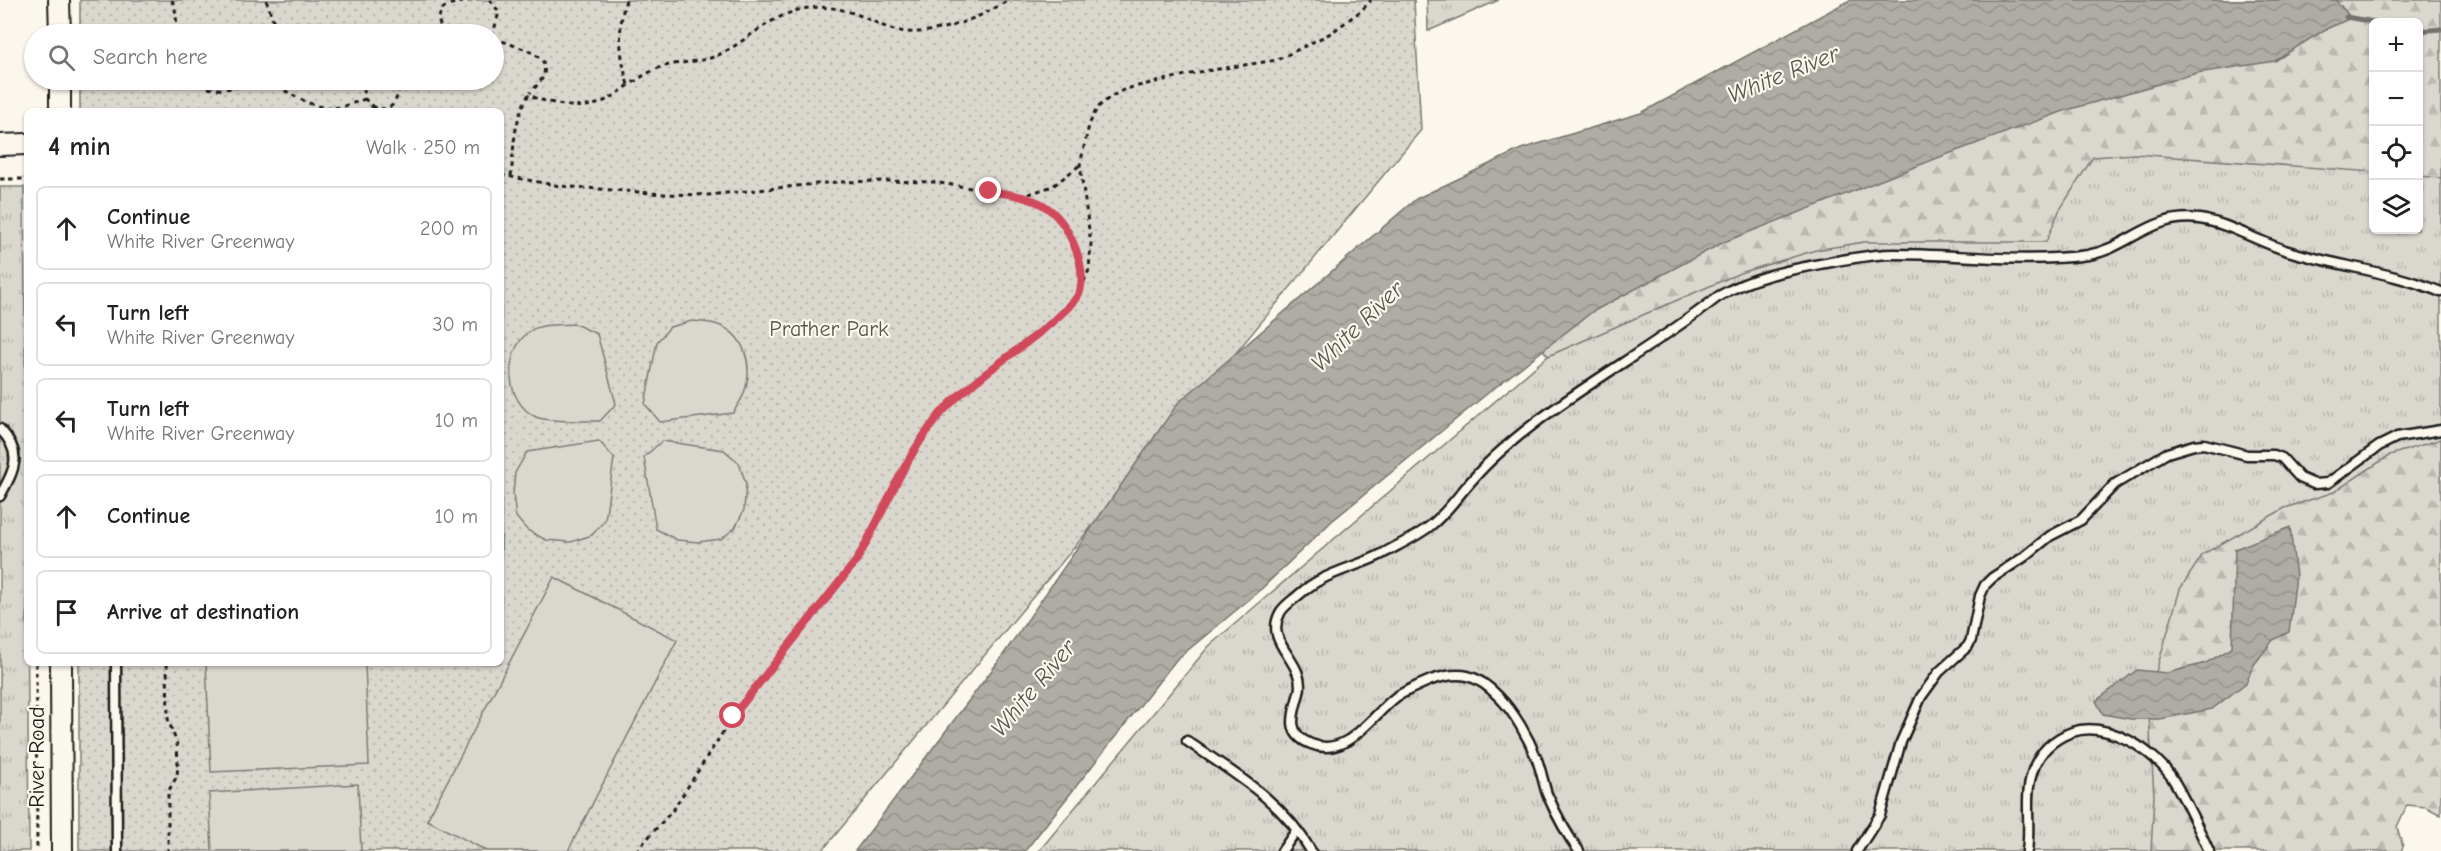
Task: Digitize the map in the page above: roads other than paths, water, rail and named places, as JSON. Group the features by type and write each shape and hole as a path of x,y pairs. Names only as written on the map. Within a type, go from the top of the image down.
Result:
{"street":[{"path":"59,0 60,24"},
{"path":"60,90 60,108"},
{"path":"0,145 24,144"},
{"name":"River Road","path":"61,666 62,851"}],"lane":[{"path":"1579,851 1548,795 1536,757 1523,732 1503,700 1490,687 1476,678 1461,674 1451,675 1411,688 1395,698 1355,737 1346,741 1323,747 1304,741 1294,728 1292,711 1300,690 1300,680 1276,634 1276,622 1281,610 1320,579 1381,554 1430,526 1505,447 1584,388 1719,296 1737,285 1770,274 1877,254 2044,258 2092,254 2110,248 2151,225 2183,219 2199,219 2217,224 2285,250 2398,276 2441,292"},
{"path":"0,429 11,441 15,453 13,471 0,496"},
{"path":"1857,851 1880,815 1905,730 1921,697 1939,672 1960,654 1971,640 1980,596 1985,585 2002,569 2024,557 2050,536 2081,520 2115,484 2168,453 2204,444 2247,455 2274,455 2282,458 2300,478 2314,484 2328,483 2379,446 2397,437 2441,430"},
{"path":"116,666 117,851"},
{"path":"2027,851 2029,788 2031,774 2037,761 2043,751 2058,738 2077,730 2086,729 2102,730 2120,736 2140,747 2173,779 2208,851"},
{"path":"1187,741 1227,766 1268,797 1288,818 1311,851"},
{"path":"1282,851 1296,831"}],"water":[{"name":"White River","path":"1850,0 2336,0 2351,18 2324,30 2275,61 2197,73 2064,111 1940,157 1724,242 1592,312 1488,393 1332,521 1257,593 1176,660 1025,851 855,851 1001,658 1178,403 1416,199 1521,149 1641,113"},
{"path":"2290,527 2296,576 2289,632 2273,640 2253,666 2246,683 2212,709 2160,719 2131,719 2103,714 2096,701 2137,670 2167,673 2206,663 2232,648 2235,549"}],"waterway":[{"path":"2346,17 2369,21"},
{"path":"2423,31 2441,29"}],"park label":[{"name":"Prather Park","path":"829,329"}]}
